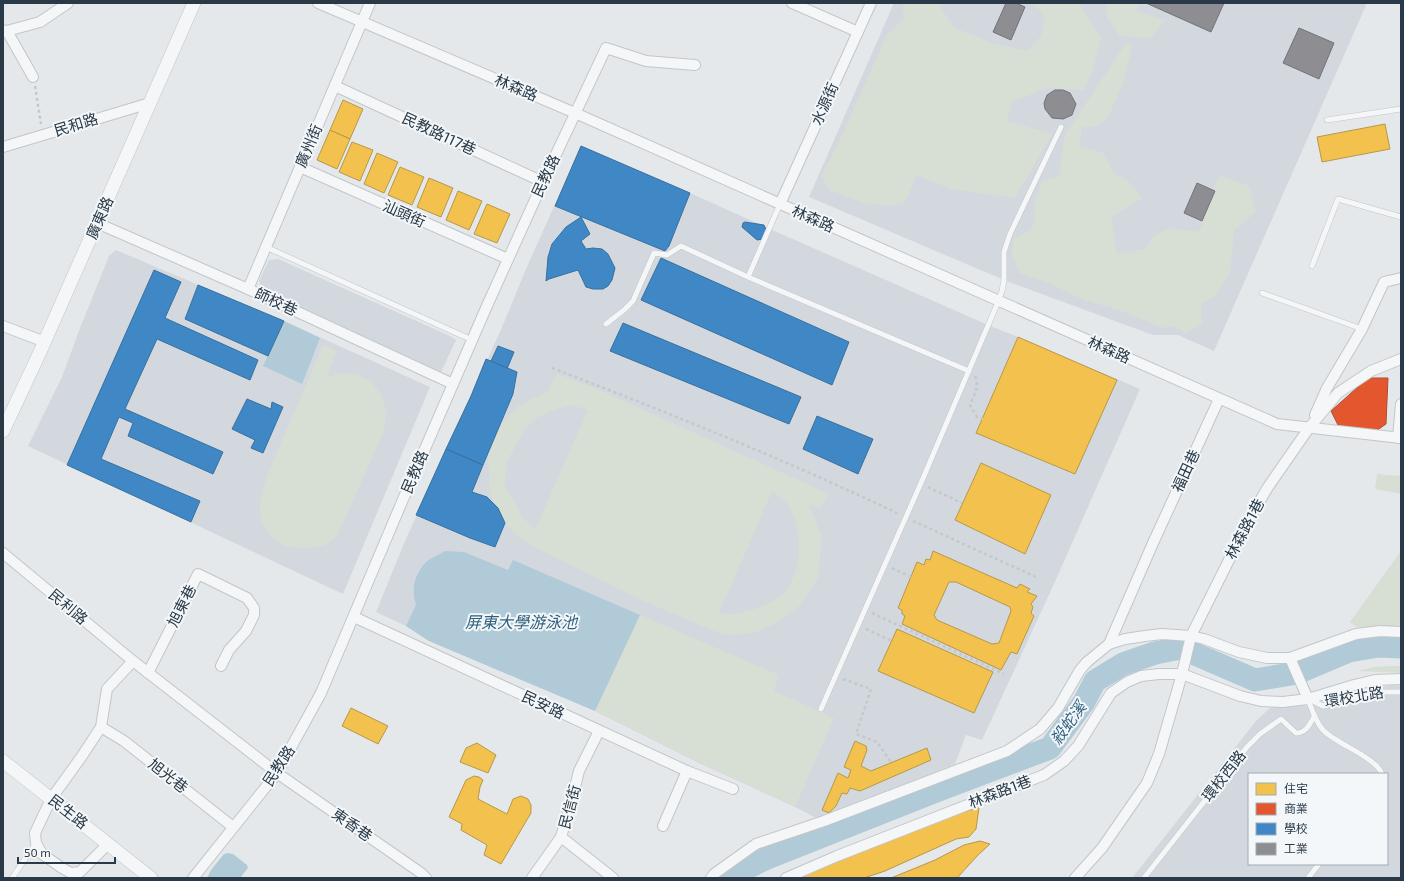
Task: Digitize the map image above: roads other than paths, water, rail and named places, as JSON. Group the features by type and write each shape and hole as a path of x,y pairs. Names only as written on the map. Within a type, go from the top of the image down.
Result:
{"street":[{"path":"33,77 4,31 40,22 68,3"},
{"name":"廣東路","path":"3,431 45,342 194,3"},
{"name":"林森路","path":"318,3 575,113 998,302 1277,424 1399,438"},
{"name":"廣州街","path":"248,289 370,3"},
{"path":"792,3 858,32"},
{"name":"水源街","path":"780,204 871,3"},
{"name":"民教路","path":"193,878 277,773 321,693 472,340 543,182 606,48 646,61 695,65"},
{"name":"民教路117巷","path":"335,86 543,182"},
{"name":"民和路","path":"3,147 150,103"},
{"name":"汕頭街","path":"300,167 508,259"},
{"name":"師校巷","path":"97,223 248,289 453,384"},
{"path":"1309,428 1327,388 1362,329 1384,282 1401,278"},
{"path":"3,326 45,342"},
{"path":"1309,428 1338,393 1371,370 1401,359"},
{"name":"福田巷","path":"1109,644 1153,542 1219,399"},
{"path":"1399,438 1401,404"},
{"name":"林森路1巷","path":"1182,674 1191,636 1252,514 1268,487 1309,428"},
{"name":"民利路","path":"3,553 133,661"},
{"name":"旭東巷","path":"148,673 198,574 247,598 254,608 254,615 246,631 229,650 221,666"},
{"name":"民安路","path":"354,617 687,771 734,789"},
{"path":"711,878 714,874 756,844 824,821 1007,751 1040,729 1058,708 1080,670 1087,662 1109,644 1125,639 1162,634 1191,636 1239,652 1267,658 1290,658 1356,634 1380,631 1401,632"},
{"path":"1290,658 1308,699"},
{"path":"108,844 80,872 71,873 42,854 36,843 35,833 51,799 101,727 106,689 133,661 277,773"},
{"path":"1076,878 1102,848 1147,783 1159,754 1182,674"},
{"name":"林森路1巷","path":"786,878 837,856 1044,775 1064,761 1078,746 1111,693 1127,682 1140,676 1182,674 1240,696 1261,701 1283,702 1308,699 1368,682 1401,679"},
{"name":"旭光巷","path":"101,727 124,741 233,827"},
{"name":"民信街","path":"532,878 561,837 579,770 599,731"},
{"name":"民生路","path":"3,761 151,878"},
{"path":"663,826 687,771"},
{"name":"東香巷","path":"277,773 414,868 426,878"},
{"path":"561,837 613,878"}],"lane":[{"path":"1327,120 1401,109"},
{"path":"821,709 921,483 998,302 1004,280 1004,252 1010,234 1061,127"},
{"path":"1312,266 1338,199 1401,217"},
{"path":"748,277 780,204"},
{"path":"606,324 633,301 654,253 667,255 681,246 748,277 969,371"},
{"path":"266,247 472,340"},
{"path":"1262,293 1362,329"},
{"name":"環校北路","path":"1308,699 1323,706 1374,692 1401,692"},
{"path":"1308,699 1314,717 1323,730 1376,765 1381,773"},
{"name":"環校西路","path":"1144,878 1247,747 1260,734 1281,718 1296,733 1301,733 1305,730 1314,717"},
{"path":"12,878 36,843"},
{"path":"1308,878 1318,865"}],"water":[{"path":"284,321 320,338 302,384 263,366"},
{"name":"屏東大學游泳池","path":"445,551 464,552 508,570 513,560 640,615 595,711 429,641 406,626 416,605 414,599 414,583 418,573 427,561"},
{"path":"224,854 233,854 247,865 248,868 240,878 207,878 211,870"}],"waterway":[{"name":"殺蛇溪","path":"731,878 735,874 767,858 936,791 1050,748 1084,702 1095,681 1123,664 1155,653 1181,648 1255,680 1297,673 1349,651 1379,646 1401,647"}]}
